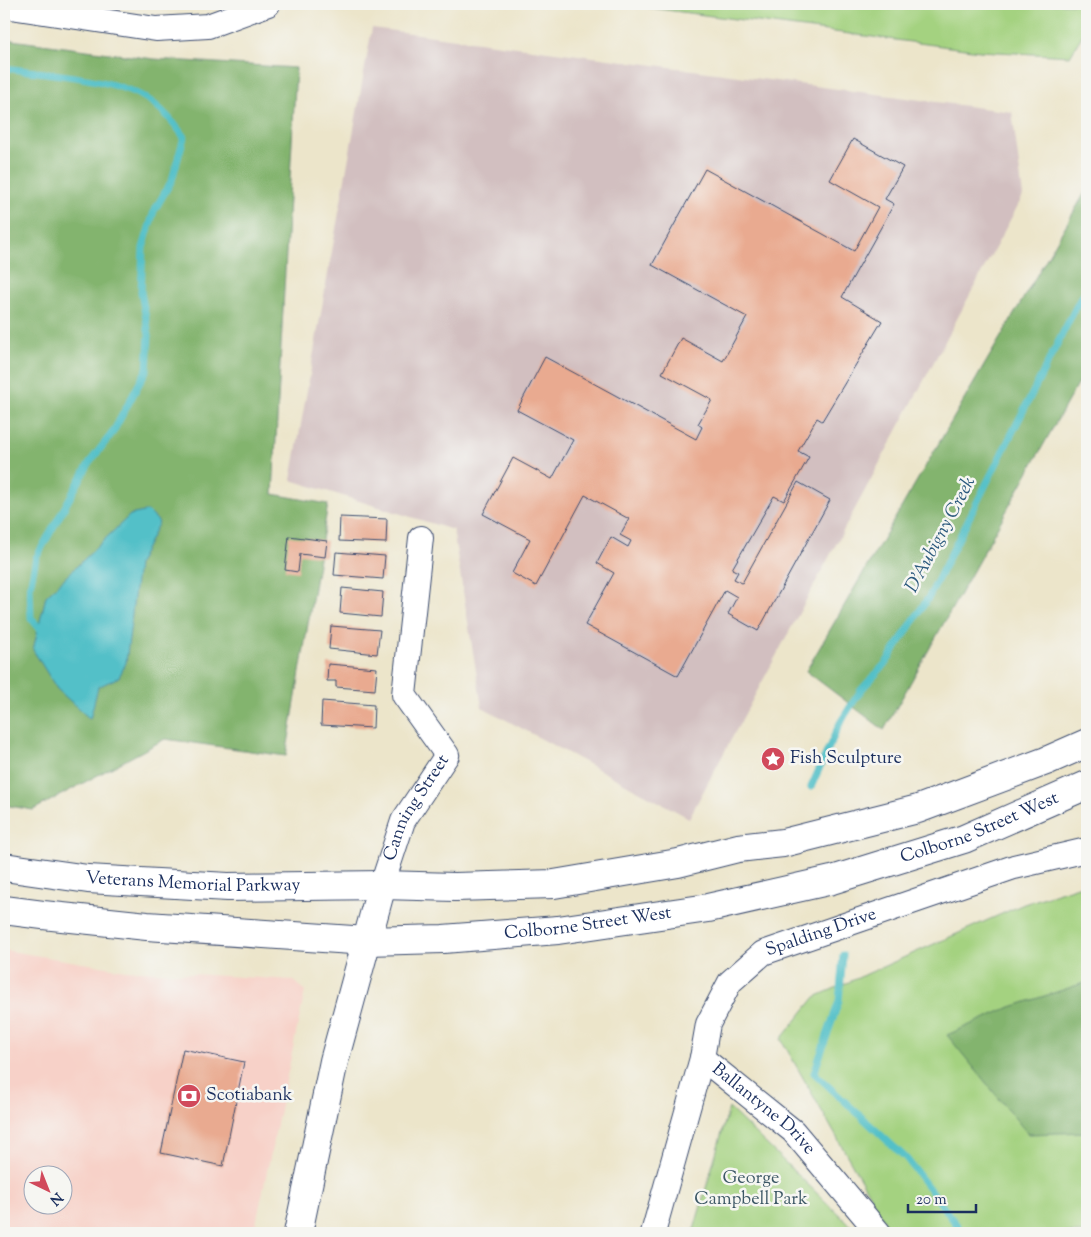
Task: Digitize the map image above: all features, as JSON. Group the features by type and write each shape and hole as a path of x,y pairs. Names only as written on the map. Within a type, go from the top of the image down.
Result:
{"main road":[{"path":"382,885 455,887 554,884 678,863 738,848 783,843 918,809 1046,761 1087,743"},
{"name":"Colborne Street West","path":"367,941 443,939 558,930 708,908 832,880 964,839 1087,785"},
{"name":"Veterans Memorial Parkway","path":"4,867 88,879 228,887 382,885"},
{"name":"Canning Street","path":"367,941 382,885"},
{"path":"4,910 147,926 367,941 334,1061 298,1233"}],"street":[{"path":"4,6 156,30 208,26 268,4"},
{"name":"Canning Street","path":"382,885 403,821 447,755 404,695 420,538"},
{"name":"Spalding Drive","path":"653,1233 702,1058 708,1024 730,982 763,953 1014,867 1087,850"},
{"name":"Ballantyne Drive","path":"702,1058 794,1132 879,1233"}],"shaded area":[{"path":"372,28 1012,112 1023,196 689,818 482,707 453,530 291,480"},
{"path":"4,950 125,970 293,980 305,991 254,1233 4,1233"}],"green space":[{"path":"620,4 1087,4 1087,27 1070,56 980,51"},
{"path":"4,39 154,59 296,68 273,494 328,504 286,756 165,739 33,810 4,805"},
{"path":"1087,189 1087,367 884,730 806,671"},
{"path":"1087,883 1087,1233 891,1233 781,1039 815,997 1024,904"},
{"path":"1087,982 1087,1132 1028,1134 947,1035 1008,1008"},
{"name":"George Campbell Park","path":"729,1108 858,1233 693,1233"}],"water":[{"path":"148,511 159,522 138,564 126,663 119,677 98,687 90,719 57,689 33,650 46,596 130,515"}],"building":[{"path":"853,139 903,167 885,199 894,204 842,297 882,321 822,421 817,418 798,451 809,457 784,501 774,496 732,569 738,572 734,579 742,583 798,482 830,500 758,631 728,614 737,597 725,590 678,676 585,625 614,573 597,563 611,537 628,547 631,541 620,535 629,519 585,495 536,586 512,573 530,539 483,514 513,458 552,479 573,440 517,410 545,357 696,439 702,427 698,424 712,400 662,373 681,338 723,361 747,317 652,265 705,169 854,251 878,207 830,180"},
{"path":"340,517 387,519 386,543 339,541"},
{"path":"289,536 327,541 325,557 300,554 298,572 285,570"},
{"path":"336,552 385,556 383,579 334,575"},
{"path":"342,588 383,592 381,617 340,613"},
{"path":"331,626 380,630 377,654 329,649"},
{"path":"328,664 377,668 375,690 336,687 336,681 327,681"},
{"path":"322,701 374,705 373,728 321,725"},
{"path":"183,1049 244,1062 223,1166 161,1153"}],"waterway":[{"path":"4,68 82,78 121,87 153,103 170,119 184,137 172,180 154,211 143,248 141,292 149,335 147,369 113,432 90,462 36,558 30,587 31,618 44,634"},
{"name":"D'Aubigny Creek","path":"811,787 840,723 861,690 886,663 930,595 1079,301 1087,290"},
{"path":"843,955 839,1001 814,1073 906,1158 963,1233"}],"place":[{"name":"Fish Sculpture","path":"773,759"},
{"name":"Scotiabank","path":"189,1096"}]}
